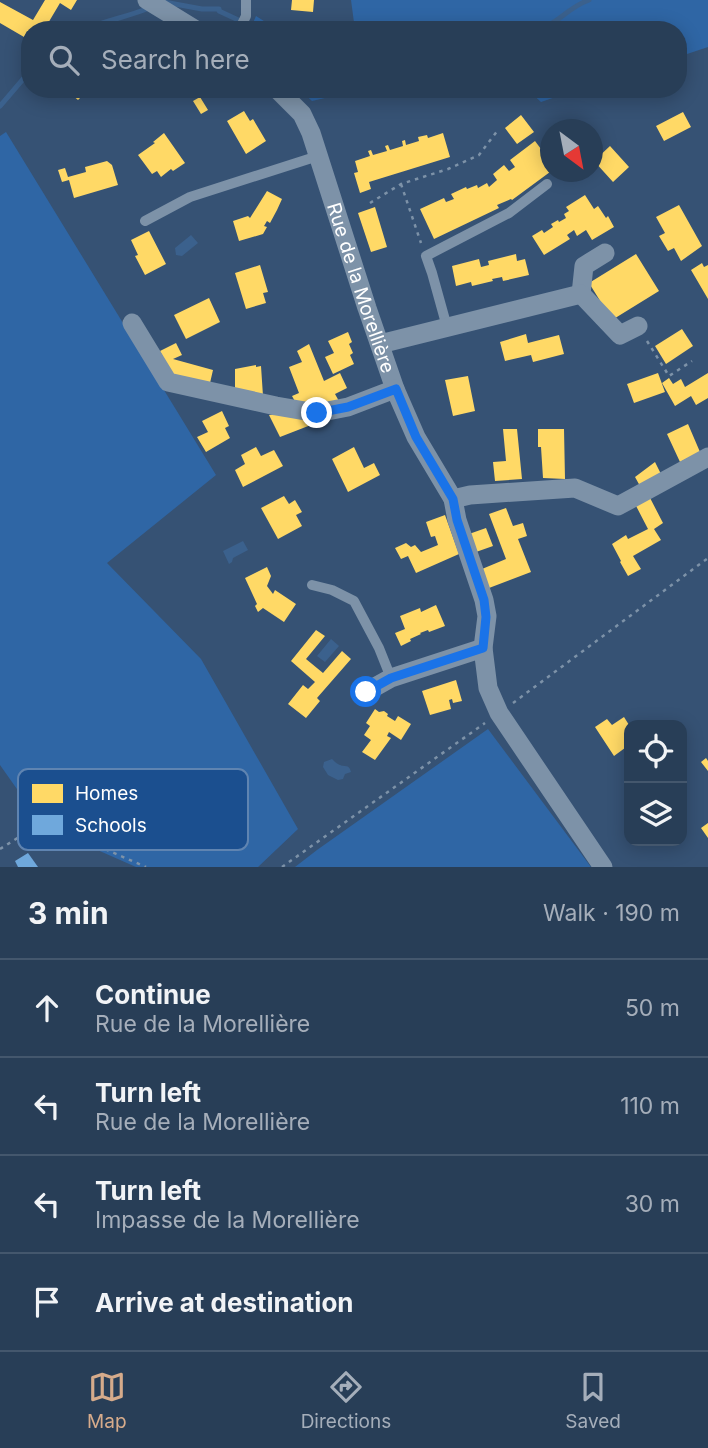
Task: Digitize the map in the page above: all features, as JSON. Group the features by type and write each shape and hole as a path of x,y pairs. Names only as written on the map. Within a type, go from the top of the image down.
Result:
{"street":[{"path":"160,12 178,21"},
{"name":"Rue de la Morellière","path":"286,98 302,114 311,134 396,389 416,437 453,499 457,520 484,600 486,617 483,648 488,688 499,713 603,867"},
{"path":"605,253 584,267 581,294 620,335 638,326"},
{"path":"380,344 581,294"},
{"path":"132,323 168,382 317,413 348,407 396,389"},
{"path":"453,499 470,495 575,488 618,506 708,457"},
{"path":"366,692 391,678 483,648"}],"lane":[{"path":"244,21 246,0"},
{"path":"145,221 190,197 318,156"},
{"path":"447,327 426,256 509,213 547,184"},
{"path":"312,585 332,590 354,601 379,648 391,678"}],"path":[{"path":"370,203 401,184 448,169 479,155 498,130"},
{"path":"401,184 426,256"},
{"path":"638,326 669,376 692,361"},
{"path":"0,849 18,838"},
{"path":"107,850 146,867"}],"shaded area":[{"path":"351,0 708,0 708,47 687,54 687,21 354,21"},
{"path":"537,98 553,98 541,102"},
{"path":"6,132 216,475 107,563 201,659 298,829 258,867 136,867 97,850 248,850 248,769 18,769 18,791 0,765 0,136"},
{"path":"191,235 198,243 182,256 176,255 175,248"},
{"path":"243,541 248,550 233,558 229,564 223,551"},
{"path":"331,639 339,646 325,662 317,656"},
{"path":"488,729 591,867 295,867 317,850"},
{"path":"332,759 348,767 351,772 338,780 328,775 323,767 324,762"}],"building: Homes":[{"path":"45,0 77,0 71,10 60,3 49,21 21,21 21,35 0,23 0,2 33,20"},
{"path":"292,0 314,0 313,12 291,10"},
{"path":"201,98 208,110 201,114 193,101"},
{"path":"244,111 250,121 253,119 266,141 246,154 227,121"},
{"path":"683,112 691,127 664,141 656,126"},
{"path":"521,115 534,132 517,144 505,128"},
{"path":"164,133 185,163 161,177 157,171 152,174 138,155"},
{"path":"443,133 450,157 369,182 371,189 360,193 354,173 358,172 355,161 370,156 368,151 371,150 373,155 387,151 385,146 388,145 390,150 403,146 402,141 405,140 406,145 419,141 418,137 427,135 428,138"},
{"path":"535,141 540,148 540,179 512,200 497,205 499,208 434,239 420,209 444,198 446,202 454,199 451,194 466,187 467,189 477,185 478,188 487,183 489,187 497,180 493,174 504,165 509,171 515,167 510,160"},
{"path":"610,146 629,167 613,182 603,171 603,153"},
{"path":"107,161 112,165 118,185 74,198 69,180 62,182 58,170 65,168 68,177 86,172 85,167"},
{"path":"267,191 282,199 270,223 267,221 263,234 239,241 233,221 248,216 250,218"},
{"path":"585,195 594,209 598,206 606,218 608,216 614,227 592,240 586,230 577,236 574,230 567,235 570,239 544,255 532,236 542,230 544,233 553,227 551,224 566,218 564,214 569,211 566,207"},
{"path":"679,205 702,246 681,261 674,248 668,251 659,236 665,233 656,217"},
{"path":"375,207 387,247 371,252 358,213"},
{"path":"149,231 166,264 145,275 135,256 138,255 131,240"},
{"path":"516,254 517,261 525,259 529,275 503,281 502,277 472,286 471,282 456,286 452,266 479,259 481,267 489,265 488,261"},
{"path":"636,254 659,291 612,320 589,283"},
{"path":"702,263 704,267 708,265 708,299 691,270"},
{"path":"260,265 268,292 263,293 266,303 246,309 235,273"},
{"path":"209,298 220,322 186,339 174,315"},
{"path":"682,329 693,346 666,364 655,346"},
{"path":"348,332 353,353 350,355 354,364 333,374 325,357 334,353 328,341"},
{"path":"526,334 528,343 559,335 564,354 533,362 531,355 505,361 500,342"},
{"path":"176,343 182,355 173,359 213,370 210,383 167,373 160,351"},
{"path":"309,344 324,381 340,373 347,388 335,394 340,403 313,408 310,402 297,405 292,396 299,393 289,367 302,362 297,351"},
{"path":"261,366 263,396 235,391 235,369"},
{"path":"658,373 665,392 634,403 627,384"},
{"path":"708,373 708,398 696,405 691,396 675,406 662,383 669,378 673,384 681,379 685,387"},
{"path":"468,376 475,411 453,416 445,380"},
{"path":"222,411 229,426 225,428 230,438 206,452 197,437 208,432 202,421"},
{"path":"290,412 313,417 316,423 280,437 269,415"},
{"path":"688,424 700,452 680,462 667,434"},
{"path":"503,429 517,429 522,479 495,481 493,462 506,461"},
{"path":"538,429 564,429 565,479 543,478"},
{"path":"256,447 261,456 274,450 283,466 243,487 235,470 245,464 241,455"},
{"path":"354,447 364,468 374,463 380,475 348,492 332,459"},
{"path":"655,462 661,474 640,486 635,477"},
{"path":"648,494 663,523 654,529 661,540 633,556 641,569 628,576 612,544 626,535 628,539 648,529 634,502"},
{"path":"284,496 289,504 295,500 302,512 296,515 302,526 278,539 261,508"},
{"path":"506,508 513,526 523,523 527,536 518,539 531,572 489,588 482,569 506,559 489,514"},
{"path":"445,515 459,554 416,573 408,556 401,559 395,548 406,543 411,547 415,545 421,552 438,545 435,536 431,537 426,522"},
{"path":"486,528 493,546 476,552 469,534"},
{"path":"267,567 271,576 267,586 273,594 275,590 296,604 284,622 263,608 258,612 245,578"},
{"path":"436,605 445,626 420,633 401,646 395,633 405,629 400,616 420,608 421,612"},
{"path":"316,630 325,636 306,659 323,673 342,651 351,659 317,698 320,701 306,718 288,704 303,685 308,689 315,682 291,661"},
{"path":"456,680 462,701 453,703 452,699 449,700 451,709 430,715 422,691"},
{"path":"375,709 384,711 395,721 398,716 411,724 401,740 389,732 387,736 391,738 375,760 362,752 371,740 364,735 370,726 366,723"},
{"path":"624,717 626,720 624,749 614,756 595,727 607,719 612,725"},
{"path":"706,758 708,761 708,771 701,762"},
{"path":"708,823 708,838 701,828"}],"building: Schools":[{"path":"28,853 38,867 18,867 15,861"}],"waterway":[{"path":"555,21 589,0"},
{"path":"164,2 202,9 219,9 241,21"},
{"path":"109,21 149,8"},
{"path":"0,106 21,82"}],"route":[{"path":"317,413 348,407 396,389 416,437 453,499 457,520 484,600 486,617 483,648 391,678 366,692"}]}
